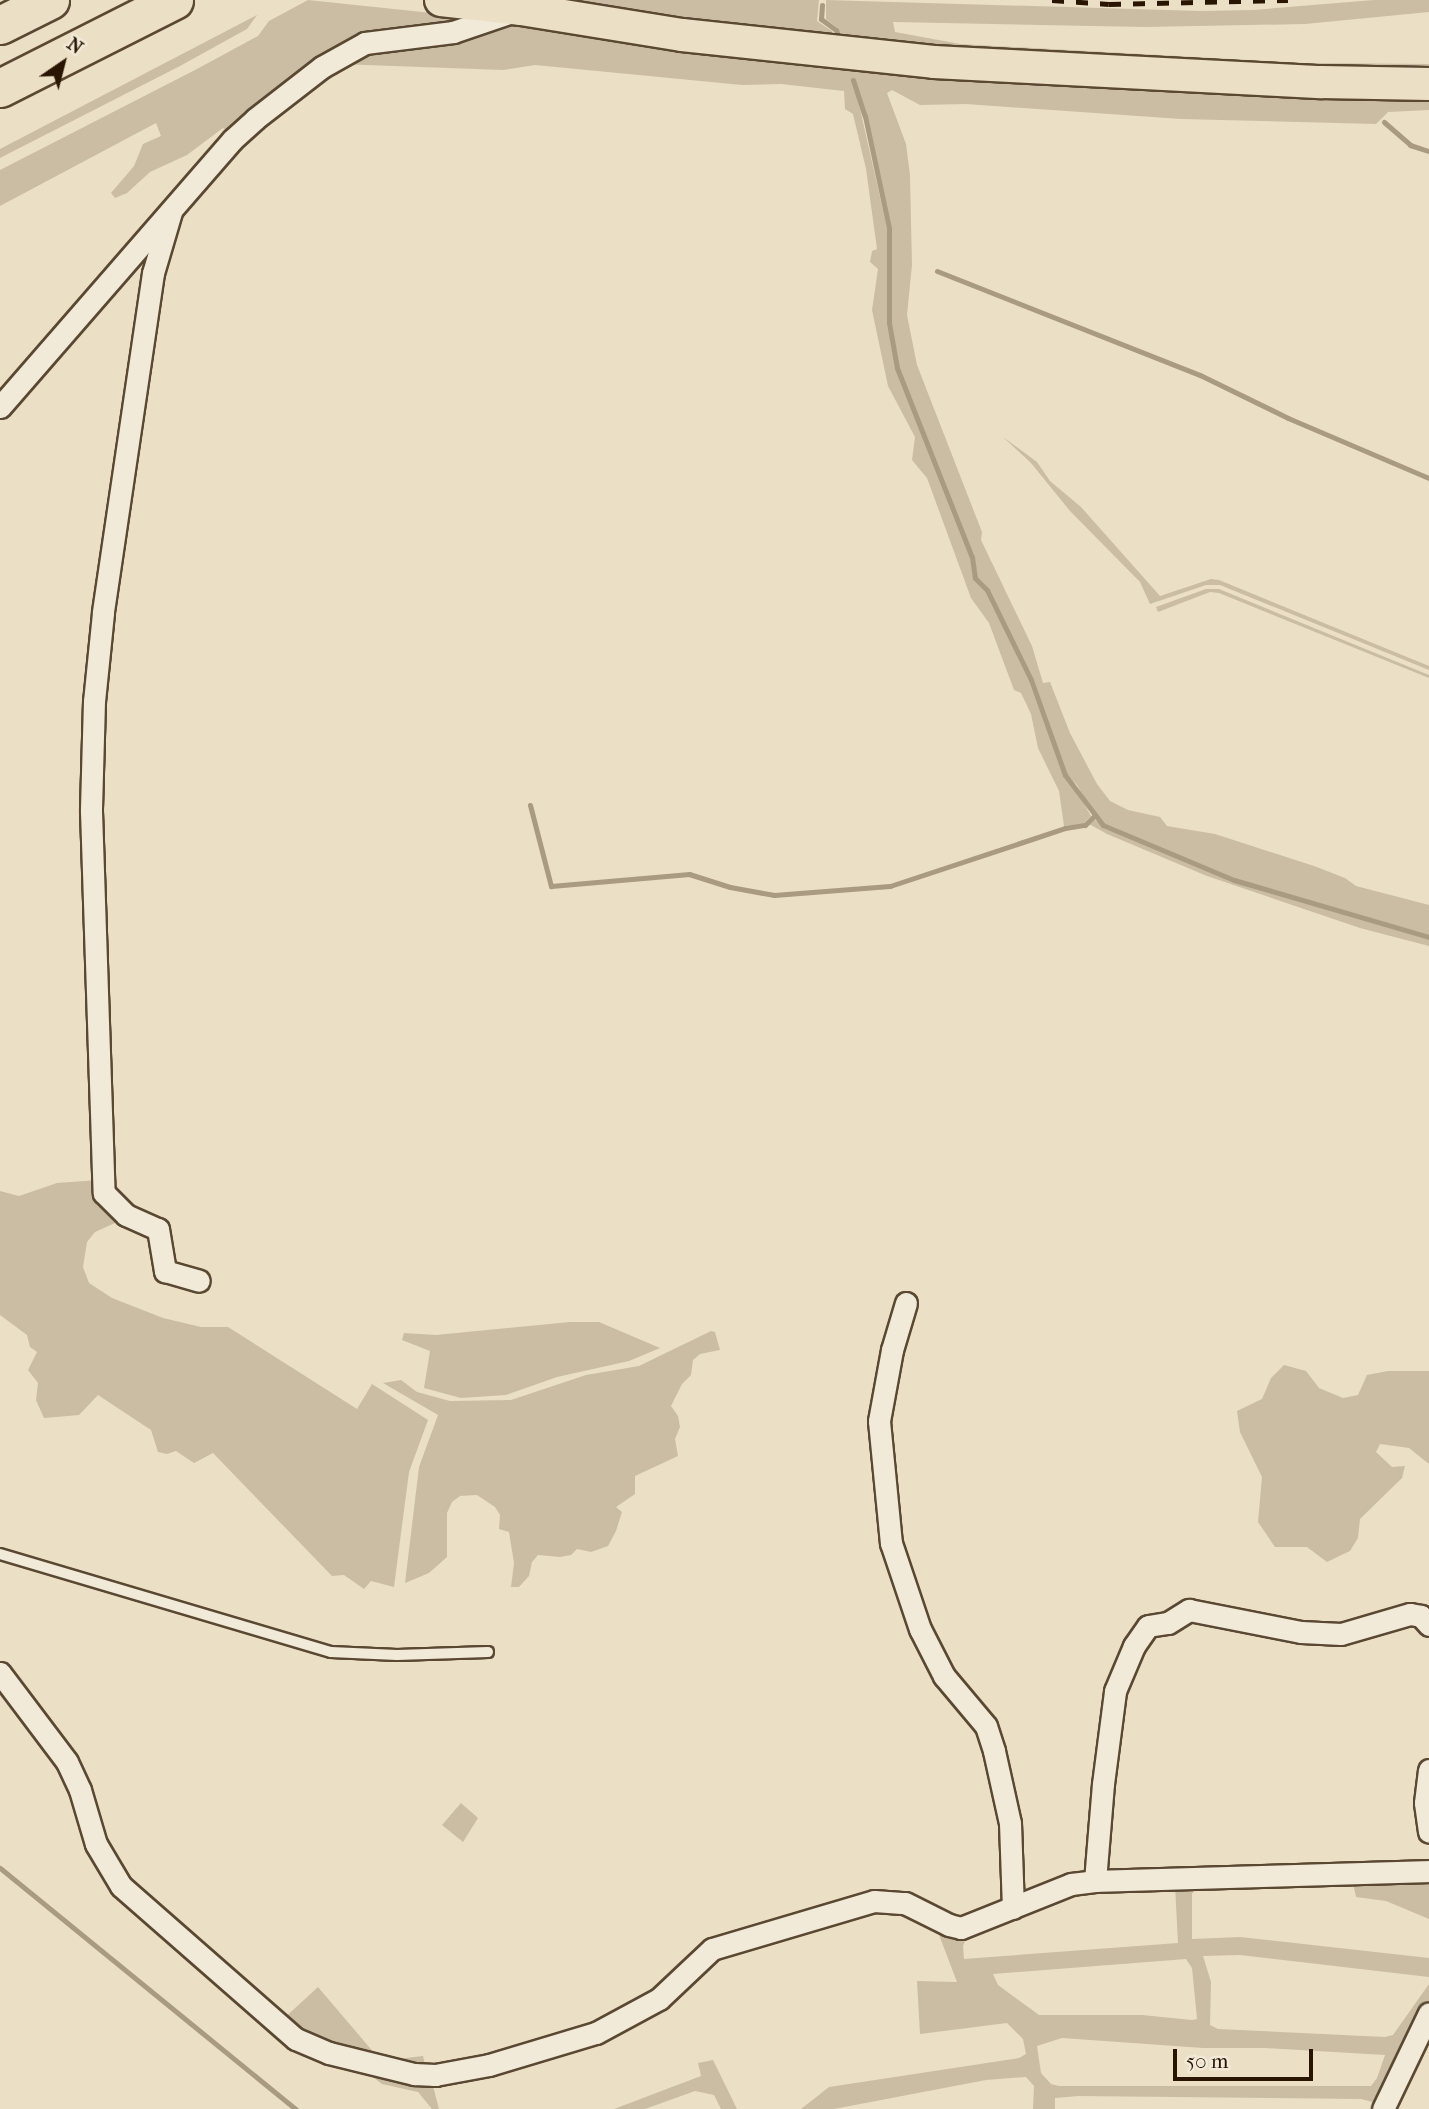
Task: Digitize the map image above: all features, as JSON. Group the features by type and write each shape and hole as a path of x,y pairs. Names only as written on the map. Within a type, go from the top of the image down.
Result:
{"highway":[{"path":"0,25 50,0"},
{"path":"0,88 173,1"}],"main road":[{"path":"441,0 521,9 682,36 934,62 1321,82 1429,84"}],"street":[{"path":"0,407 232,140 322,68 365,43 453,32 521,9"},
{"path":"171,212 153,273 103,613 94,701 91,811 104,1193 126,1215 158,1229 164,1271 199,1281"},
{"path":"906,1303 892,1350 879,1421 891,1542 920,1629 944,1676 986,1726 995,1751 1010,1823 1013,1908"},
{"path":"1095,1881 1103,1783 1115,1692 1134,1646 1148,1626 1168,1623 1189,1610 1301,1632 1341,1634 1410,1614 1421,1616 1429,1625"},
{"path":"0,1673 67,1762 80,1790 96,1844 121,1885 296,2039 329,2053 414,2074 435,2075 489,2065 596,2033 659,1999 712,1949 874,1901 905,1903 948,1925 961,1928 1070,1884 1429,1871"},
{"path":"1429,1770 1425,1803 1429,1832"},
{"path":"1383,2109 1429,2013"}],"lane":[{"path":"0,1553 331,1652 397,1655 488,1651"}],"shaded area":[{"path":"308,0 470,17 451,25 400,31 229,133 223,128 187,155 150,172 127,193 115,198 111,193 134,166 143,144 161,136 156,123 0,206 0,170 258,36 269,21"},
{"path":"524,0 819,0 817,21 832,31 836,45"},
{"path":"826,0 1201,11 1253,10 1374,0 1429,0 1429,12 1305,24 1145,27 893,22 895,32 960,44 1305,63 1429,64 1429,78 845,44 839,29 826,19"},
{"path":"257,15 247,29 0,158 0,149"},
{"path":"514,23 866,72 1429,98 1429,110 1388,112 1376,124 1181,119 966,104 920,105 892,90 887,93 906,144 910,175 912,265 907,315 917,365 982,532 981,540 1032,646 1043,683 1050,682 1070,733 1097,784 1110,801 1128,810 1160,817 1167,826 1215,834 1314,866 1345,878 1356,886 1429,905 1429,935 1235,879 1104,823 1095,815 1077,785 1066,774 1032,679 989,589 977,577 974,556 899,367 890,323 891,228 866,116 853,78 887,228 887,323 896,368 971,558 974,579 986,591 1029,681 1064,776 1074,787 1091,816 1083,824 1064,826 1059,791 1038,748 1031,714 1021,693 1014,690 989,623 971,598 927,478 912,460 915,437 888,386 872,310 878,269 870,262 872,251 877,249 866,169 853,114 845,109 844,91 781,84 742,85 535,65 503,70 339,64 364,50 464,36"},
{"path":"1003,437 1037,462 1050,481 1081,507 1160,596 1211,579 1219,580 1429,666 1429,670 1220,585 1206,585 1150,604 1140,582 1070,511 1031,463"},
{"path":"1206,589 1219,589 1429,675 1429,678 1219,593 1210,592 1158,612 1156,607"},
{"path":"1094,819 1103,826 1234,882 1429,939 1429,946 1360,928 1207,876 1107,834 1089,824"},
{"path":"99,1180 124,1219 95,1232 87,1242 83,1267 89,1283 112,1298 163,1318 201,1327 228,1327 357,1409 372,1384 428,1420 409,1472 394,1587 371,1581 364,1589 344,1575 332,1576 213,1453 194,1463 176,1451 167,1454 158,1452 151,1430 98,1395 79,1415 44,1418 36,1400 38,1383 28,1370 37,1352 30,1347 27,1335 0,1315 0,1191 19,1196 57,1183"},
{"path":"570,1322 599,1322 660,1348 629,1361 557,1377 506,1395 461,1398 424,1388 430,1351 402,1340 404,1333 436,1335"},
{"path":"711,1331 715,1332 720,1350 700,1354 693,1360 691,1375 682,1384 671,1406 678,1416 680,1427 675,1439 678,1456 635,1476 635,1494 616,1507 622,1512 608,1546 591,1552 577,1549 571,1555 560,1557 538,1555 532,1562 529,1576 519,1587 511,1587 514,1563 509,1532 499,1529 500,1515 495,1507 477,1495 460,1496 452,1502 447,1513 447,1557 429,1573 405,1583 419,1467 438,1415 383,1383 401,1380 417,1392 450,1401 511,1400 586,1375 639,1366"},
{"path":"1284,1365 1306,1371 1319,1388 1343,1398 1358,1395 1367,1375 1388,1371 1429,1371 1429,1464 1409,1448 1380,1444 1376,1452 1392,1467 1405,1466 1402,1478 1360,1519 1358,1538 1350,1551 1327,1562 1307,1547 1275,1547 1258,1522 1262,1477 1240,1432 1237,1411 1262,1399 1271,1378"},
{"path":"461,1803 478,1818 463,1842 442,1825"},
{"path":"1352,1879 1429,1879 1429,1919 1386,1901 1356,1897"},
{"path":"1197,1884 1192,1894 1192,1939 1240,1937 1429,1958 1429,1977 1240,1955 1203,1956 1211,1982 1210,2025 1218,2029 1385,2037 1393,2035 1429,1984 1429,2003 1380,2104 1361,2099 1079,2096 1055,2098 1055,2109 1033,2109 1034,2086 1026,2077 986,2080 834,2109 801,2109 829,2087 1019,2058 1026,2054 1023,2039 1007,2023 920,2034 917,1981 957,1982 936,1927 968,1933 963,1946 964,1959 1178,1943 1175,1885","holes":["1186,1959 1192,1968 1197,2019 1192,2020 1142,2015 1039,2015 998,1985 993,1974","1062,2038 1203,2048 1265,2048 1385,2055 1377,2078 1371,2086 1059,2086 1051,2084 1041,2073 1037,2046"]},
{"path":"318,1987 381,2061 423,2056 427,2073 389,2067 280,2022"},
{"path":"713,2060 737,2109 721,2109 714,2095 695,2091 645,2109 614,2109 701,2076 698,2063"},
{"path":"358,2066 432,2082 439,2109 432,2109 418,2092 382,2084"}],"waterway":[{"path":"822,5 821,19 836,30 839,38"},
{"path":"853,80 865,116 889,228 889,323 897,368 972,557 975,578 987,590 1031,680 1065,775 1103,825 1234,880 1429,937"},
{"path":"1384,122 1410,145 1429,151"},
{"path":"937,271 1200,375 1288,418 1429,478"},
{"path":"530,805 551,886 689,874 730,887 774,895 890,886 1065,828 1085,825 1094,816"},
{"path":"0,1868 296,2109"}],"railway":[{"path":"1052,0 1109,4 1288,0"}]}
